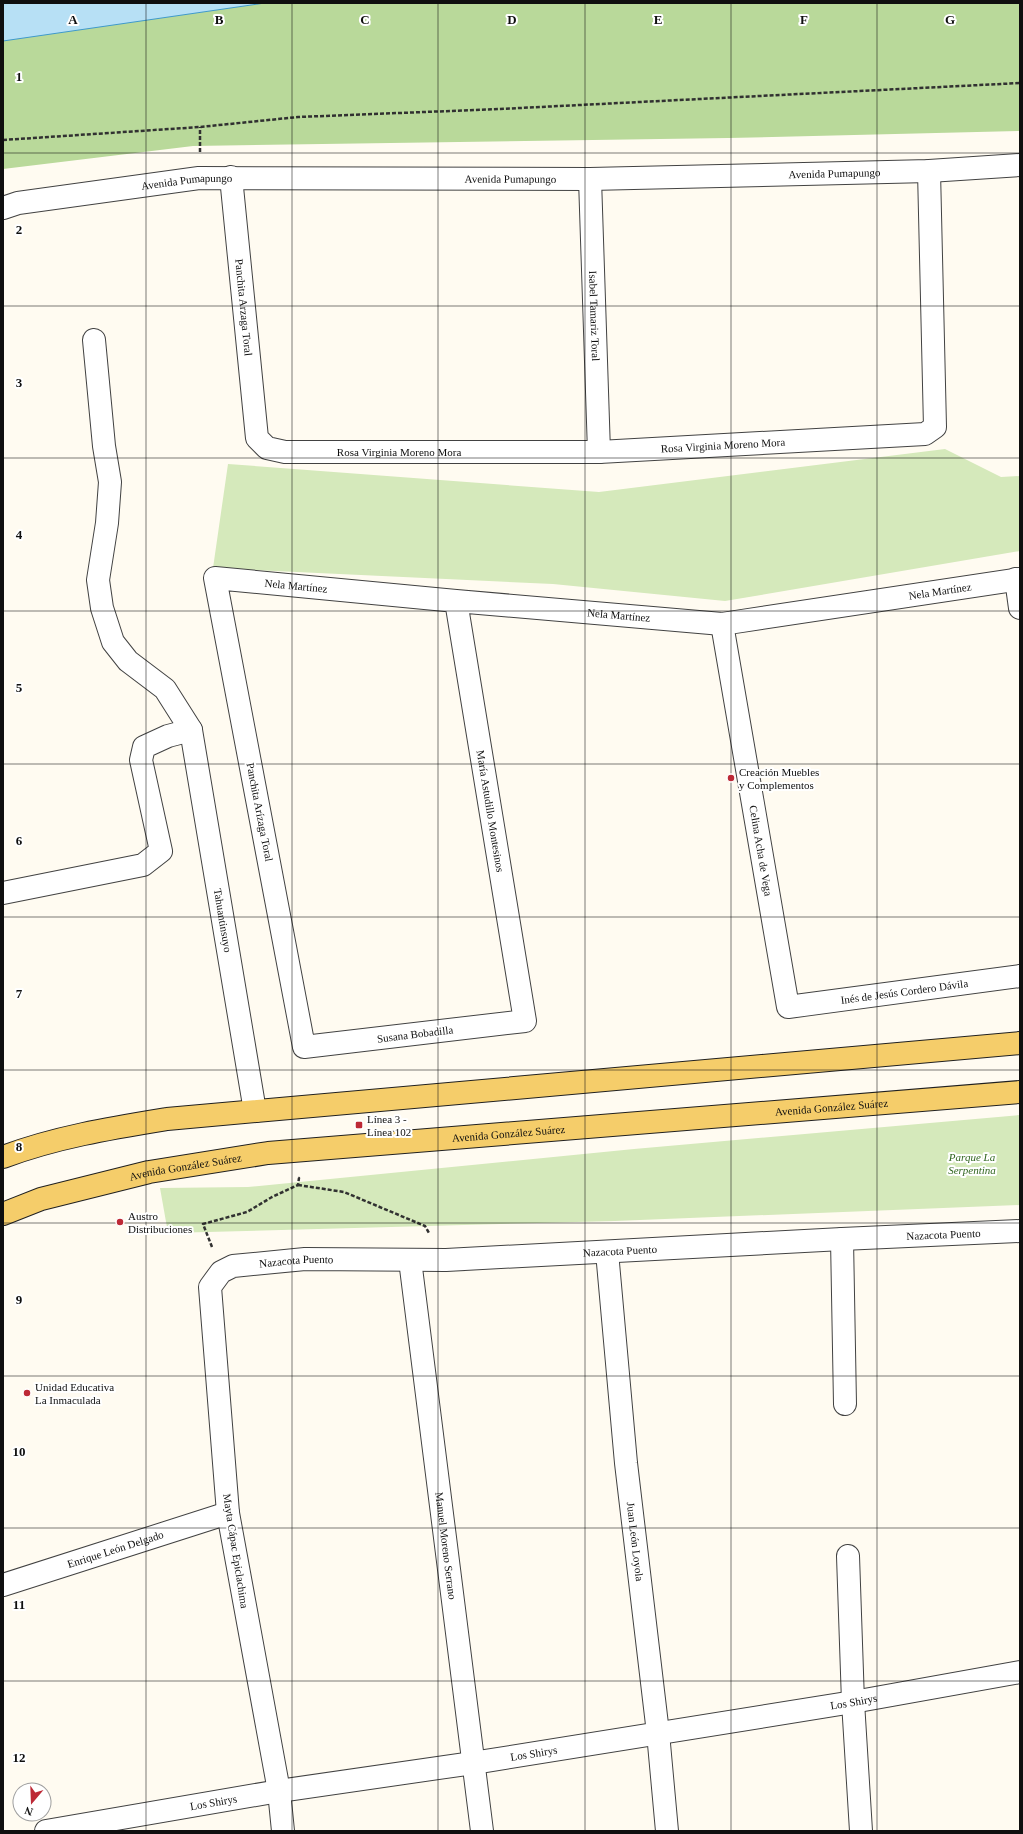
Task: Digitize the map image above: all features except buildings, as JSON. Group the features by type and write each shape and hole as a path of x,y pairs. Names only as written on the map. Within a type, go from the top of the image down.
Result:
{"main road":[{"path":"3,1157 33,1146 117,1127 167,1119 1020,1043"},
{"name":"Avenida González Suárez","path":"3,1214 41,1199 149,1172 268,1154 1020,1092"}],"street":[{"name":"Avenida Pumapungo","path":"3,208 18,203 199,178 590,179 929,171 1020,165"},
{"name":"Rosa Virginia Moreno Mora","path":"257,438 267,448 285,452 599,452 925,434 935,427 929,171"},
{"name":"Panchita Arzaga Toral","path":"231,177 257,438"},
{"name":"Isabel Tamariz Toral","path":"590,179 599,452"},
{"path":"3,893 143,865 161,851 141,760 144,748 168,736 191,730 164,689 128,661 113,642 102,608 98,580 107,523 110,482 104,446 94,340"},
{"name":"Nela Martínez","path":"215,578 722,624 1018,579"},
{"name":"Panchita Arízaga Toral","path":"215,578 304,1047"},
{"path":"1018,579 1020,608"},
{"name":"María Astudillo Montesinos","path":"456,601 525,1021"},
{"name":"Celina Acha de Vega","path":"722,624 788,1008"},
{"name":"Tahuantinsuyo","path":"191,730 255,1111"},
{"name":"Inés de Jesús Cordero Dávila","path":"788,1008 1020,976"},
{"name":"Susana Bobadilla","path":"304,1047 525,1021"},
{"name":"Nazacota Puento","path":"221,1272 233,1266 305,1258 454,1260 1020,1231"},
{"path":"842,1239 845,1404"},
{"name":"Juan León Loyola","path":"607,1252 626,1463 658,1733 667,1831"},
{"name":"Manuel Moreno Serrano","path":"410,1260 482,1831"},
{"name":"Mayta Cápac Epiclachima","path":"221,1272 210,1287 228,1514 278,1791 283,1831"},
{"name":"Enrique León Delgado","path":"3,1585 228,1514"},
{"path":"848,1556 853,1702 861,1831"},
{"name":"Los Shirys","path":"46,1831 278,1791 473,1764 853,1702 1020,1672"}],"path":[{"path":"3,140 200,127 298,117 500,110 1020,83"},
{"path":"268,1154 275,1172 299,1178 298,1185"},
{"path":"221,1272 203,1224 247,1212 272,1197 298,1185 344,1192 425,1226"}],"green space":[{"path":"265,3 1020,3 1020,131 728,138 193,146 3,169 3,40"},
{"path":"945,449 1001,477 1020,476 1020,551 725,601 553,584 213,568 228,464 599,492"},
{"name":"Parque La Serpentina","path":"1020,1115 1020,1205 615,1221 168,1233 160,1188 248,1187 634,1149"}],"water":[{"path":"3,3 265,3 3,41"}],"place":[{"name":"Creación Muebles y Complementos","path":"731,778"},
{"name":"Línea 3 - Línea 102","path":"359,1125"},
{"name":"Austro Distribuciones","path":"120,1222"},
{"name":"Unidad Educativa La Inmaculada","path":"27,1393"}]}
